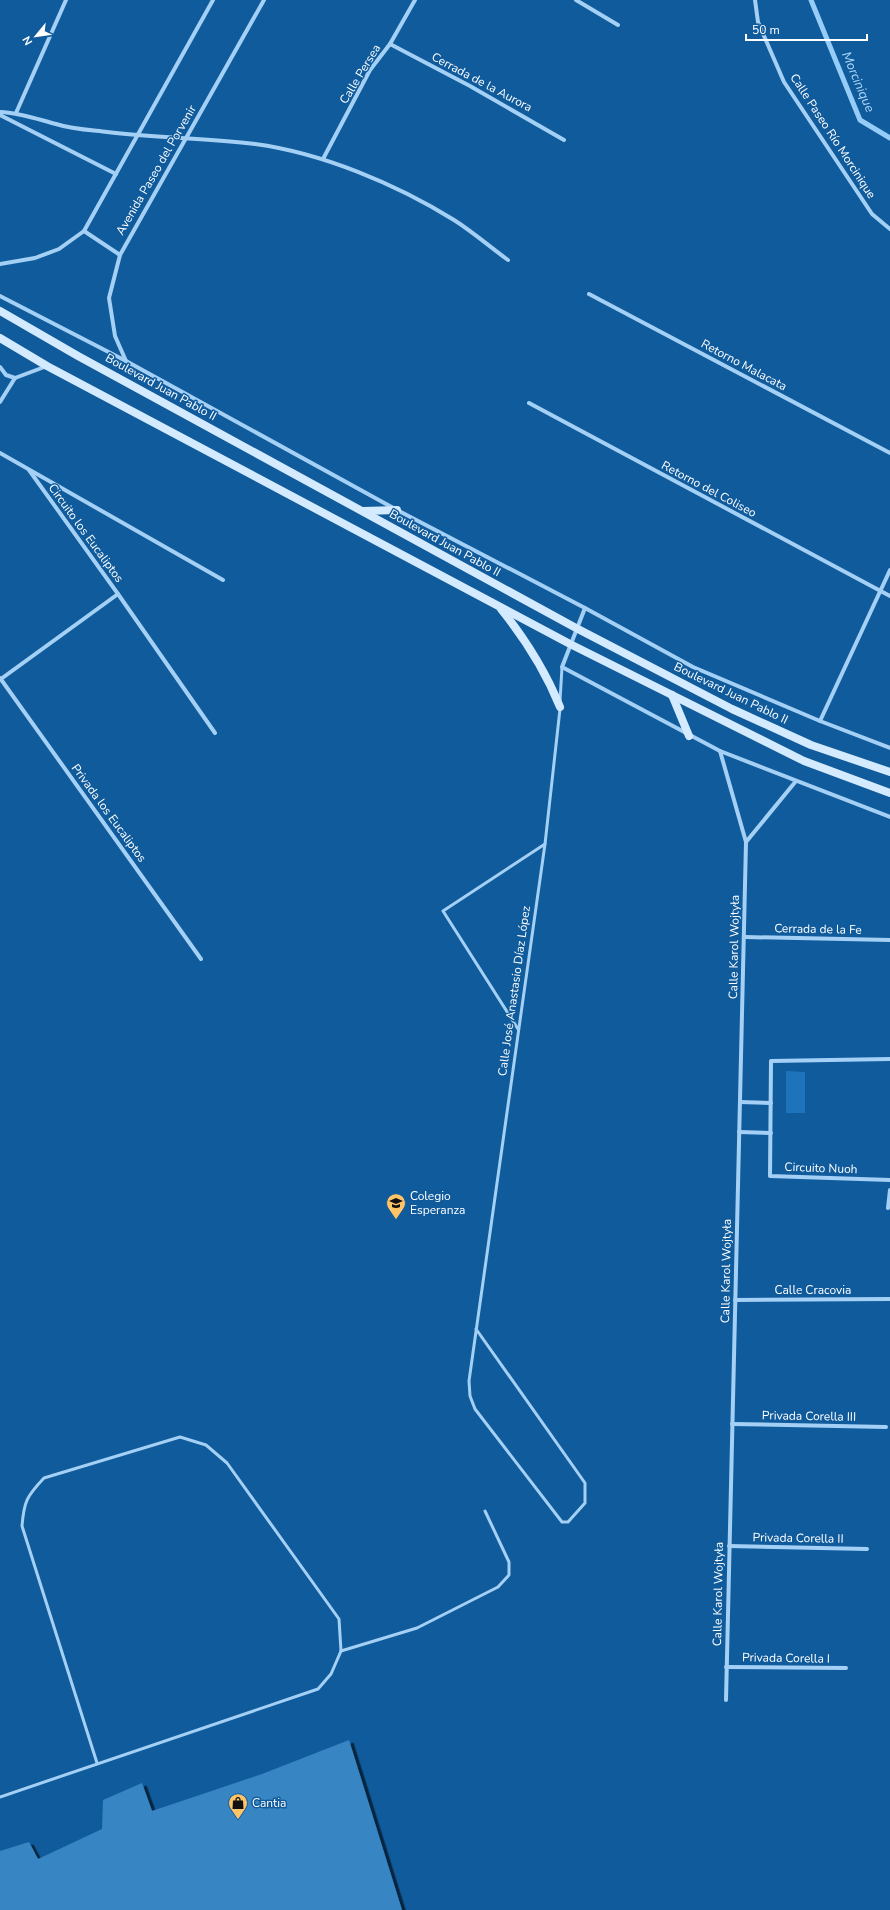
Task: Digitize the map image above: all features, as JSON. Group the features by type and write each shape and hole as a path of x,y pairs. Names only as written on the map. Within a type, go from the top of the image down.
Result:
{"main road":[{"name":"Boulevard Juan Pablo II","path":"0,311 576,628 732,709 811,745 890,772"},
{"path":"0,338 47,366 570,644 804,761 890,792"},
{"path":"363,511 397,510"},
{"path":"498,605 536,656 550,682 560,707"},
{"path":"672,695 689,736"}],"street":[{"path":"16,113 64,0"},
{"path":"0,264 35,258 59,249 84,231 214,0"},
{"name":"Avenida Paseo del Porvenir","path":"126,361 115,336 109,298 120,255 264,0"},
{"name":"Calle Persea","path":"323,159 370,70 390,44 416,0"},
{"path":"576,0 618,25"},
{"name":"Calle Paseo Río Morcinique","path":"754,0 758,22 784,82 872,214 890,229"},
{"name":"Cerrada de la Aurora","path":"390,44 476,90 564,140"},
{"path":"0,113 116,174"},
{"path":"0,113 16,113 58,125 137,136 186,137 256,144 323,159 395,188 454,220 508,260"},
{"path":"84,231 120,255"},
{"name":"Retorno Malacata","path":"589,294 890,453"},
{"name":"Boulevard Juan Pablo II","path":"0,296 126,361 397,510 586,608 693,667 820,722 890,748"},
{"path":"0,402 15,378 47,366"},
{"path":"0,367 6,375 15,378"},
{"name":"Retorno del Coliseo","path":"529,403 890,596"},
{"name":"Circuito los Eucaliptos","path":"0,453 29,470 118,594 0,678"},
{"path":"29,470 223,580"},
{"path":"820,722 890,570"},
{"path":"118,594 215,733"},
{"name":"Calle José Anastasio Díaz López","path":"562,667 576,628 586,608"},
{"path":"562,667 689,736 720,751 890,817"},
{"name":"Privada los Eucaliptos","path":"0,678 201,959"},
{"name":"Calle Karol Wojtyła","path":"720,751 746,842 745,937 726,1700"},
{"path":"746,842 796,781"},
{"name":"Cerrada de la Fe","path":"745,937 890,940"},
{"name":"Circuito Nuoh","path":"890,1059 771,1061 770,1176 890,1180"},
{"path":"740,1102 771,1103"},
{"path":"739,1132 771,1133"},
{"path":"888,1208 890,1190"},
{"name":"Calle Cracovia","path":"735,1300 890,1299"},
{"name":"Privada Corella III","path":"732,1424 886,1427"},
{"name":"Privada Corella II","path":"729,1546 867,1549"},
{"name":"Privada Corella I","path":"726,1667 846,1668"}],"lane":[{"name":"Calle José Anastasio Díaz López","path":"476,1329 585,1483 585,1503 568,1522 562,1522 475,1408 470,1396 469,1380 476,1329 518,1030 545,844 560,707 562,667"},
{"path":"518,1030 443,911 545,844"},
{"path":"0,1798 97,1763 318,1689 331,1674 341,1651 339,1619 227,1463 206,1445 180,1436 44,1478 31,1492 24,1507 22,1526 97,1763"},
{"path":"341,1651 417,1628 498,1587 509,1575 509,1562 485,1511"}],"shaded area":[{"path":"786,1071 805,1072 805,1113 786,1113"}],"building":[{"name":"Cantia","path":"349,1740 402,1910 0,1910 0,1851 29,1842 38,1859 102,1829 103,1800 142,1783 152,1811 262,1774"}],"waterway":[{"name":"Morcinique","path":"811,0 860,120 890,138"}],"place":[{"name":"Colegio Esperanza","path":"396,1220"},
{"name":"Cantia","path":"238,1820"}]}
